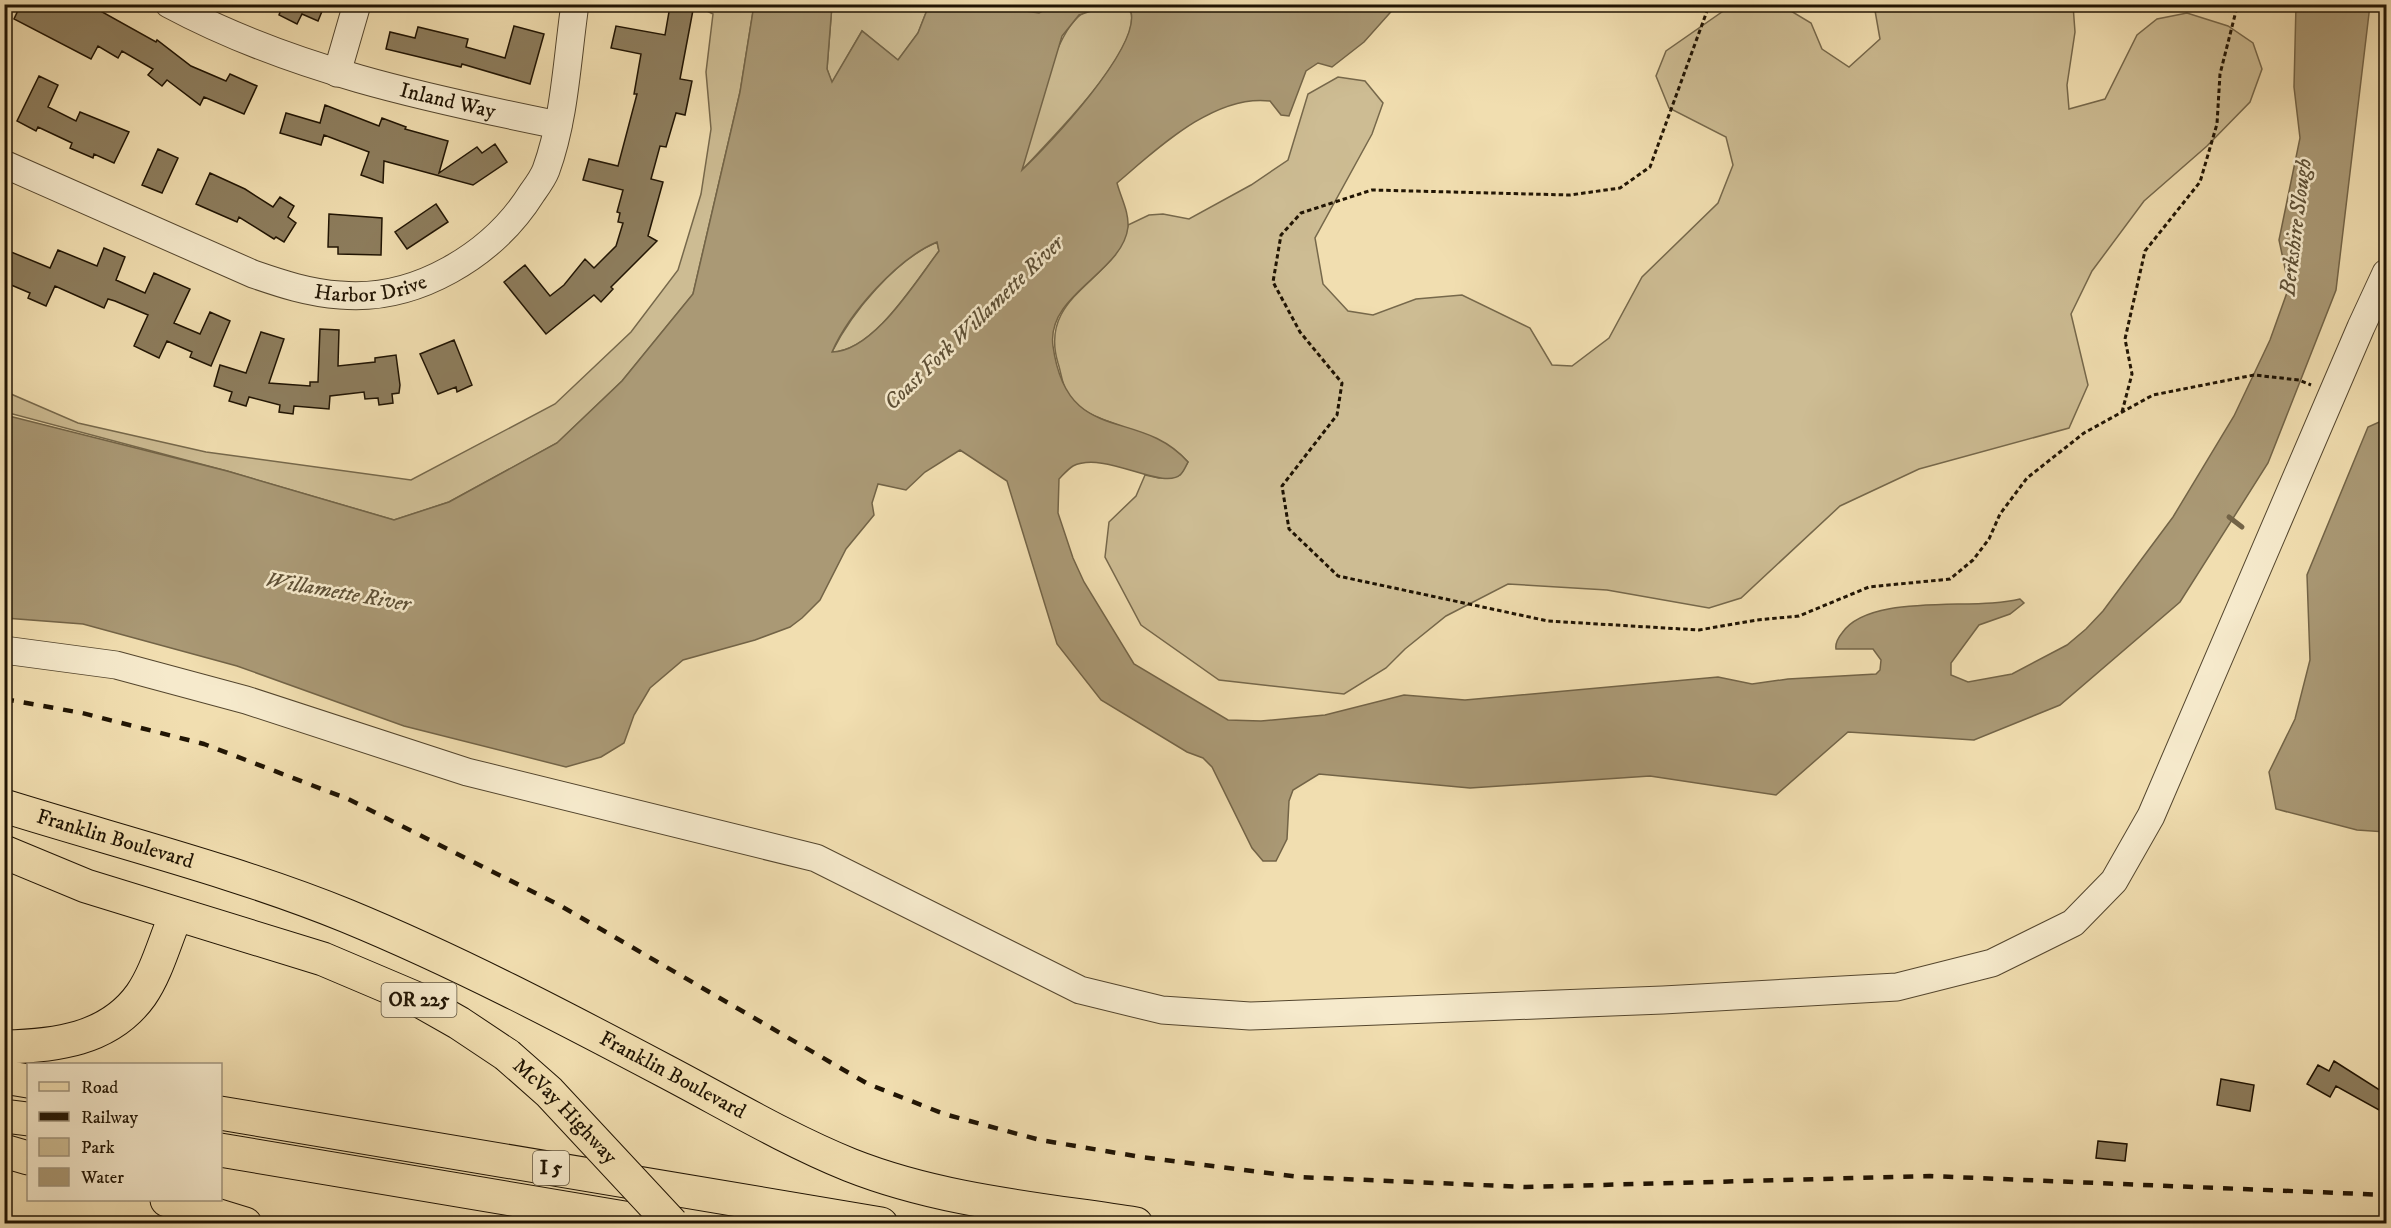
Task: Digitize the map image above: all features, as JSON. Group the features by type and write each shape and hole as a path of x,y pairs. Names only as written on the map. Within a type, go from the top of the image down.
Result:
{"main road":[{"name":"Franklin Boulevard","path":"4,806 226,874 346,916 535,1002 788,1136 849,1164 909,1185 986,1201 1136,1224"},
{"name":"OR 225","path":"4,852 86,886 176,915"},
{"name":"Franklin Boulevard","path":"4,1047 50,1046 84,1038 116,1020 141,995 188,888 197,881 226,874"},
{"name":"McVay Highway","path":"176,915 323,959 405,994 459,1023 507,1055 549,1092 672,1224"},
{"path":"4,1077 27,1081"},
{"name":"I 5","path":"222,1113 881,1224"},
{"path":"4,1116 27,1119"},
{"name":"I 5","path":"222,1150 660,1224"},
{"path":"4,1152 27,1158"},
{"path":"170,1201 245,1224"}],"street":[{"name":"Inland Way","path":"169,4 203,23 337,73 438,101 558,125"},
{"path":"337,73 357,4"},
{"name":"Harbor Drive","path":"4,164 253,274 295,289 343,296 387,291 436,277 481,250 517,216 546,172 558,125 575,4"},
{"path":"4,650 116,665 246,700 467,772 816,858 1080,990 1162,1010 1251,1016 1663,1000 1897,987 1992,963 2073,923 2114,881 2151,816 2386,273"}],"path":[{"path":"1724,4 1707,11 1650,167 1620,188 1570,195 1372,190 1301,213 1281,235 1273,282 1300,332 1342,383 1337,415 1282,486 1289,529 1338,576 1548,621 1699,630 1757,620 1800,616 1869,587 1950,579 1973,560 1989,539 2000,514 2027,478 2084,433 2153,395 2254,375 2299,380"},
{"path":"2121,413 2132,375 2125,339 2145,251 2200,182 2217,124 2220,74 2236,11 2234,4"}],"green space":[{"path":"695,5 754,5 740,92 693,294 622,381 557,443 449,502 394,520 227,471 5,412 4,391 78,423 206,452 411,480 555,404 631,332 678,270 701,194 711,129 706,72 713,14"},
{"path":"832,5 929,5 918,33 898,60 862,31 832,83 827,69"},
{"path":"1026,5 1056,5 1039,13 1026,11"},
{"path":"1117,5 1131,12 1130,29 1122,49 1090,95 1021,171 1043,89 1068,29 1078,17 1086,12"},
{"path":"1732,5 1781,5 1811,23 1822,49 1849,67 1880,39 1874,5 2073,5 2075,32 2067,85 2069,109 2105,99 2137,35 2157,19 2187,13 2228,26 2253,43 2262,69 2250,102 2207,146 2144,201 2092,271 2071,314 2088,385 2069,428 1919,469 1840,506 1741,598 1709,608 1607,590 1508,584 1446,616 1405,649 1386,668 1344,694 1219,680 1141,625 1105,557 1109,522 1136,496 1145,475 1159,478 1180,475 1188,462 1175,450 1159,441 1088,413 1076,404 1064,386 1055,339 1059,320 1068,304 1110,261 1121,244 1128,225 1149,215 1163,214 1189,219 1251,185 1288,160 1308,94 1338,77 1365,81 1383,103 1372,134 1315,238 1323,284 1348,311 1373,315 1416,299 1462,295 1530,328 1552,365 1572,366 1609,338 1642,277 1718,203 1733,165 1726,137 1669,108 1656,76 1666,51"},
{"path":"937,242 939,251 906,296 878,328 848,349 832,352 851,320 876,289 906,261"}],"water":[{"path":"1056,4 1397,5 1364,42 1332,67 1318,63 1306,71 1289,116 1281,115 1270,101 1249,101 1228,106 1208,115 1168,140 1117,183 1128,221 1123,243 1113,258 1072,298 1061,312 1054,328 1053,346 1061,378 1073,399 1089,413 1169,445 1188,462 1181,474 1173,478 1161,478 1117,466 1086,462 1073,466 1059,479 1058,513 1073,558 1084,582 1134,664 1228,720 1261,721 1325,715 1404,695 1465,700 1718,677 1752,684 1788,679 1876,674 1880,670 1881,660 1873,649 1836,649 1836,643 1842,633 1856,620 1875,612 1899,607 1977,604 2020,599 2024,603 2010,614 1979,625 1951,663 1951,675 1968,682 2012,674 2067,645 2103,611 2173,517 2234,416 2270,340 2289,287 2279,240 2300,138 2294,87 2296,5 2370,5 2336,290 2268,463 2180,602 2060,705 1974,740 1848,732 1776,795 1650,776 1470,788 1319,774 1293,790 1289,801 1287,839 1276,861 1263,861 1252,848 1212,767 1203,758 1187,752 1101,700 1057,644 1007,481 960,450 925,472 906,490 878,484 872,503 874,515 846,549 820,600 802,618 790,627 755,640 683,660 650,688 634,715 624,743 601,757 566,767 404,726 237,666 83,624 5,618 5,415 227,471 394,520 449,502 557,443 622,381 693,294 740,92 754,5 832,5 827,69 832,82 862,31 898,60 918,33 929,5 1026,5 1026,11 1039,13","holes":["1117,5 1131,12 1130,28 1122,48 1108,71 1071,119 1022,170 1062,36 1079,15 1106,6","937,242 939,251 906,296 878,328 847,349 832,352 850,321 876,288 907,260"]},
{"path":"2386,419 2386,832 2357,830 2276,809 2269,772 2295,719 2310,660 2307,575 2368,427"}],"building":[{"path":"21,4 88,4 156,42 157,40 191,66 226,81 230,74 257,86 244,114 204,97 200,105 167,80 162,86 148,75 153,69 122,51 118,58 98,46 91,59 14,19"},
{"path":"283,4 325,4 318,21 302,14 297,24 279,15"},
{"path":"670,6 693,10 680,79 692,81 685,115 676,113 666,147 660,146 651,179 663,182 648,236 657,241 611,287 613,289 601,302 594,295 546,334 504,282 525,265 550,296 564,285 585,259 594,268 616,246 623,223 618,222 620,213 617,212 623,190 583,180 589,159 618,166 637,94 634,94 641,54 611,48 616,26 665,35"},
{"path":"514,26 544,34 530,84 462,64 461,67 386,49 390,32 415,38 418,27 468,39 466,47 505,58"},
{"path":"39,76 58,85 48,107 76,121 80,112 129,132 114,163 94,154 93,158 70,148 72,143 38,127 36,131 17,121"},
{"path":"325,105 379,126 382,118 406,127 405,129 448,141 439,173 477,147 482,153 495,144 507,162 473,185 384,161 383,183 361,175 369,152 324,135 321,145 280,133 286,113 320,123"},
{"path":"158,149 178,158 162,193 142,185"},
{"path":"210,173 245,189 273,207 280,197 294,206 288,217 296,223 284,242 276,237 274,239 239,217 237,222 196,204"},
{"path":"436,204 448,222 407,249 395,232"},
{"path":"329,214 382,218 381,255 338,254 338,247 328,247"},
{"path":"104,248 125,257 116,280 145,293 154,273 190,289 174,323 200,334 210,312 230,321 211,366 190,357 192,352 167,341 159,358 134,346 148,315 115,301 108,299 104,308 55,286 46,306 28,298 30,293 4,282 4,249 50,268 58,250 97,266"},
{"path":"320,329 339,330 338,366 375,362 375,358 396,355 400,385 399,393 392,394 393,403 379,405 378,398 365,399 364,392 330,396 329,409 294,406 293,414 279,412 280,405 249,397 246,406 229,401 232,392 214,386 220,365 246,373 261,332 284,339 269,383 310,386 310,382 318,382"},
{"path":"454,340 472,385 457,392 456,387 438,394 420,354"},
{"path":"2334,1061 2386,1094 2379,1110 2336,1086 2330,1097 2307,1084 2318,1065 2329,1071"},
{"path":"2221,1079 2254,1085 2250,1111 2217,1105"},
{"path":"2098,1141 2127,1144 2125,1161 2096,1158"}],"waterway":[{"name":"Berkshire Slough","path":"2229,517 2242,527"}],"railway":[{"path":"4,699 82,713 204,744 348,799 561,906 868,1084 944,1114 1040,1140 1141,1157 1299,1177 1526,1187 1930,1176 2386,1195"}],"water label":[{"name":"Coast Fork Willamette River","path":"974,323"},
{"name":"Willamette River","path":"338,592"}]}
